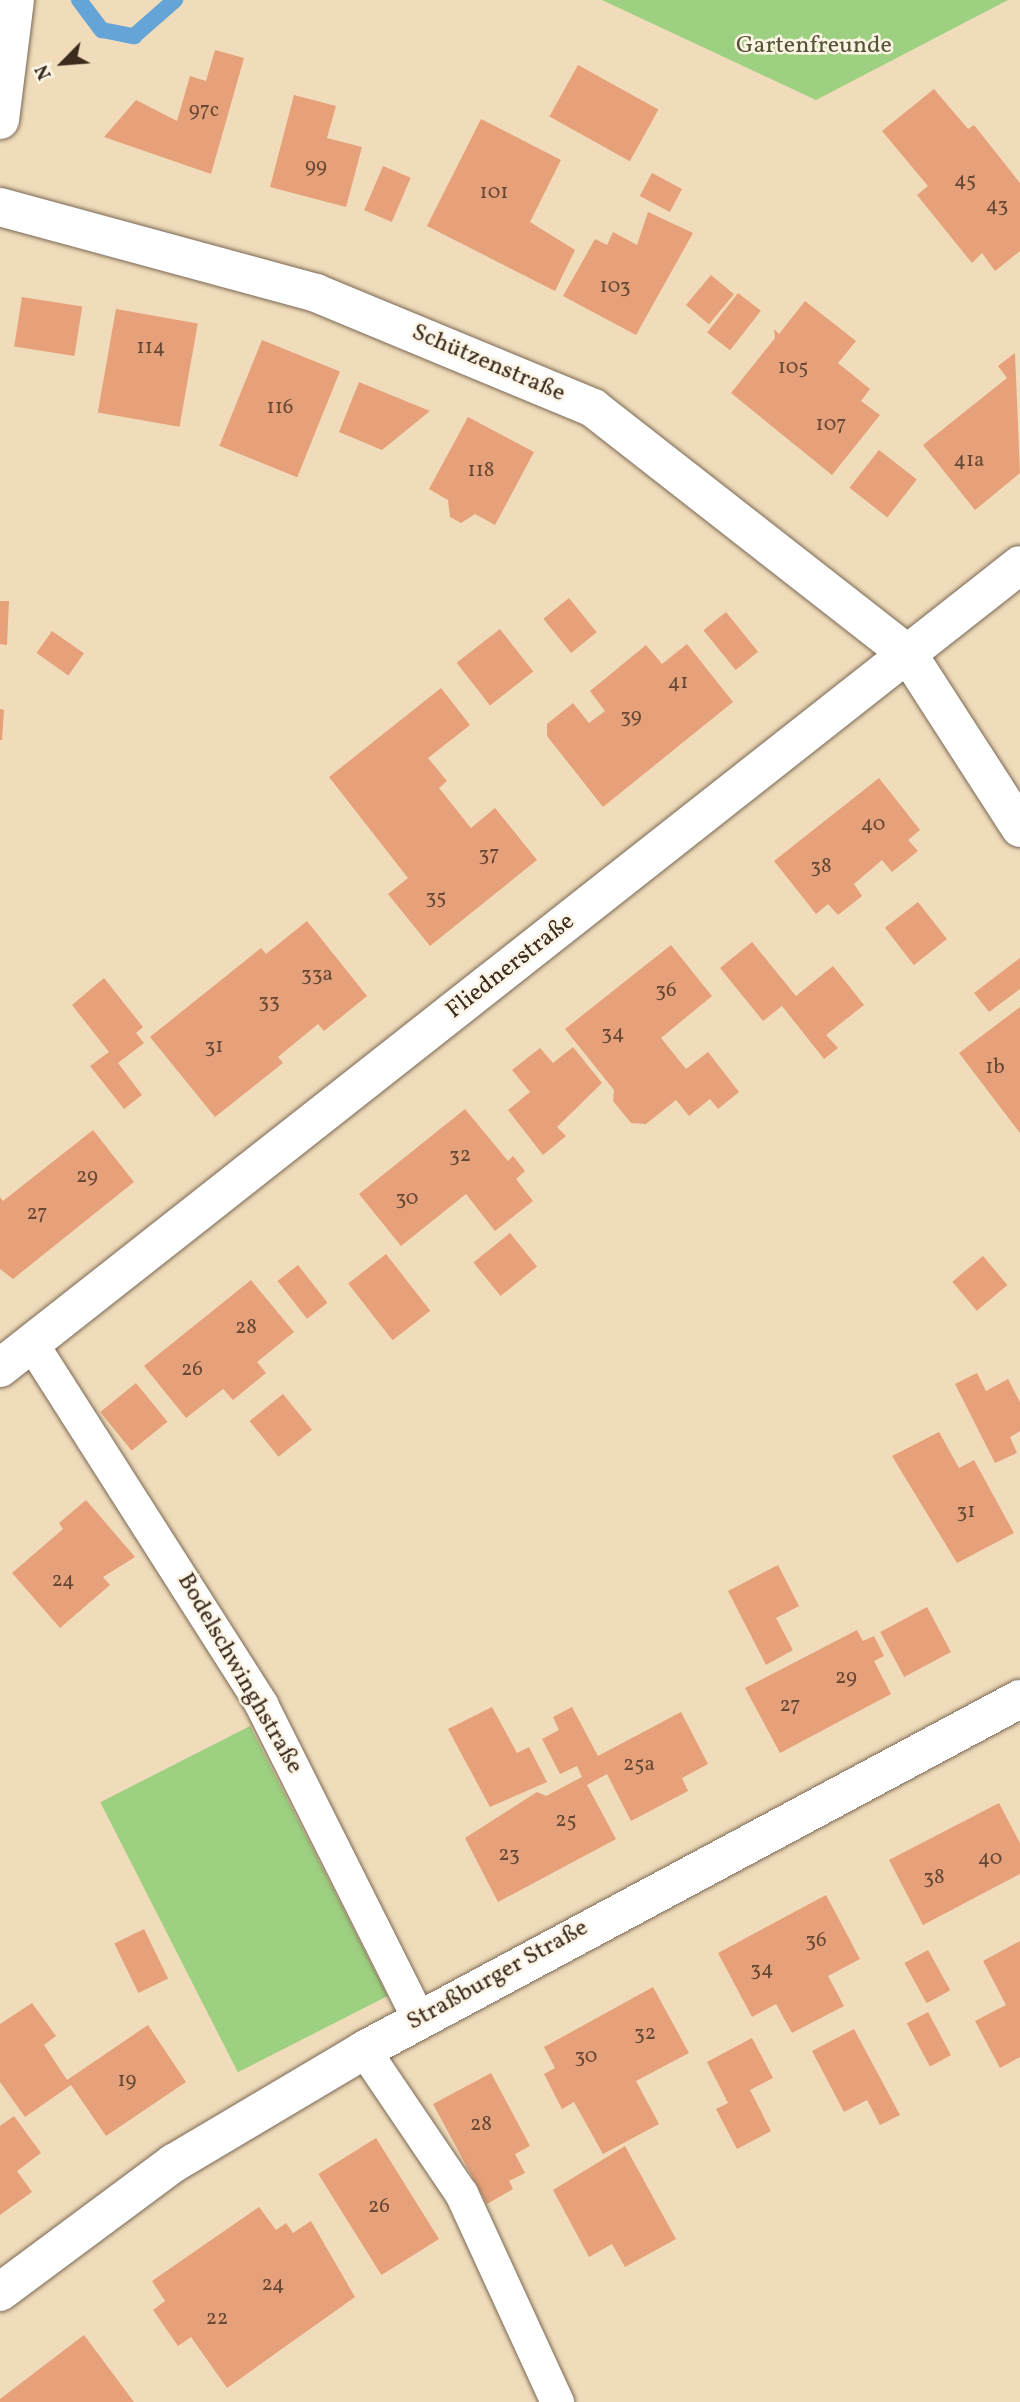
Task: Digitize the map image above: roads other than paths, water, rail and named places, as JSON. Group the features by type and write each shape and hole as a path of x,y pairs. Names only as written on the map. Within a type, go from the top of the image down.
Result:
{"street":[{"path":"0,120 15,0"},
{"name":"Schützenstraße","path":"0,207 316,293 593,408 908,654 1020,828"},
{"name":"Fliednerstraße","path":"10,1356 1020,565"},
{"name":"Straßburger Straße","path":"0,2292 174,2163 364,2050 1020,1699"}],"lane":[{"name":"Bodelschwinghstraße","path":"10,1356 261,1704 419,2020"},
{"path":"364,2050 461,2193 557,2402"}],"waterway":[{"path":"79,0 102,30 134,36 175,0"}],"park label":[{"name":"Gartenfreunde","path":"814,47"}]}
